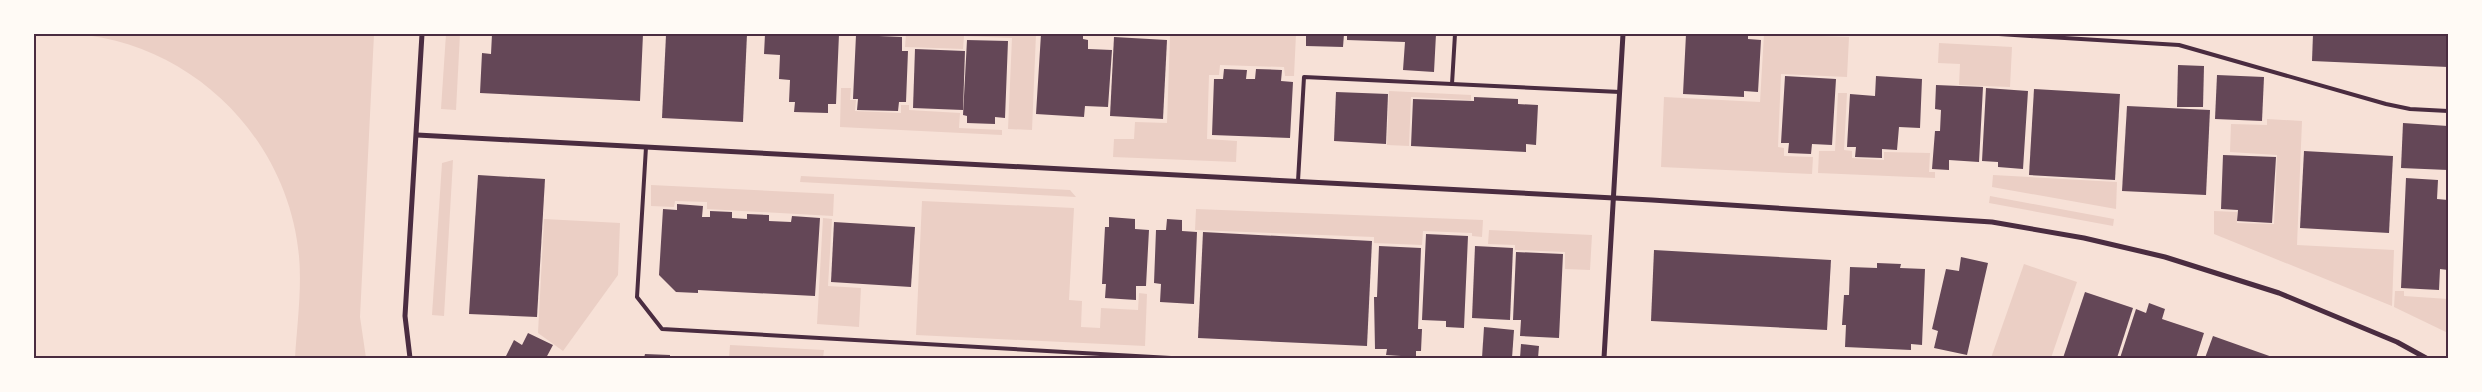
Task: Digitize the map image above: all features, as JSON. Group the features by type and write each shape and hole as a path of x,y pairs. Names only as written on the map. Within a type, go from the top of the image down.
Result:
{"street":[{"path":"410,358 405,316 422,34"},
{"path":"1604,358 1623,34"},
{"path":"417,135 1614,198 1992,222 2084,238 2165,257 2279,293 2397,342 2426,358"}],"lane":[{"path":"1452,84 1455,34"},
{"path":"1999,34 2179,45 2386,104 2410,109 2448,111"},
{"path":"1298,181 1304,77 1620,92"},
{"path":"646,147 637,297 662,328 1171,358"}],"shaded area":[{"path":"75,34 374,34 360,317 366,358 295,358 300,269 291,213 276,173 254,136 227,104 194,77 158,56 118,41"},
{"path":"446,34 460,34 456,110 441,109"},
{"path":"906,34 1036,34 1032,130 1008,129 1012,38 964,36 963,49 905,47"},
{"path":"1165,34 1296,34 1294,76 1285,76 1284,67 1220,65 1219,75 1209,75 1207,139 1237,141 1236,162 1113,157 1114,139 1134,139 1135,122 1167,123 1170,36 1165,36"},
{"path":"1764,34 1849,37 1847,77 1781,74 1778,147 1784,148 1784,156 1813,157 1812,174 1661,167 1664,97 1760,102"},
{"path":"1939,43 2012,47 2010,87 1959,85 1960,64 1938,63"},
{"path":"841,88 851,88 850,100 856,100 855,111 901,113 901,105 909,105 909,110 960,113 959,128 1002,130 1002,135 840,127"},
{"path":"1389,91 1471,95 1471,100 1411,97 1409,146 1387,145"},
{"path":"1838,93 1847,93 1844,150 1852,151 1852,158 1884,160 1884,152 1930,153 1929,172 1935,172 1935,178 1818,173 1819,151 1835,151"},
{"path":"2267,119 2302,121 2297,245 2394,250 2392,306 2214,234 2214,211 2237,212 2237,223 2274,224 2277,155 2230,152 2231,124 2267,125"},
{"path":"453,160 444,316 432,315 442,163"},
{"path":"1993,175 2117,182 2116,209 1992,187"},
{"path":"801,176 1070,190 1076,197 800,182"},
{"path":"651,185 834,194 833,216 707,209 707,202 675,201 674,207 651,206"},
{"path":"1990,196 2114,219 2113,226 1989,203"},
{"path":"922,201 1074,208 1069,300 1082,301 1081,327 1100,328 1101,308 1138,310 1139,293 1147,294 1145,346 916,335"},
{"path":"1196,209 1483,220 1482,237 1472,236 1472,233 1423,231 1422,245 1374,243 1374,237 1195,230"},
{"path":"823,218 832,219 828,286 861,288 859,327 817,324"},
{"path":"544,219 620,223 618,275 563,351 538,333"},
{"path":"1489,230 1592,235 1590,270 1565,269 1565,252 1515,250 1515,245 1488,244"},
{"path":"2024,264 2077,282 2051,358 1991,358"},
{"path":"2395,291 2404,291 2404,296 2448,299 2448,333 2394,307"},
{"path":"730,345 824,350 823,358 729,358"}],"building":[{"path":"492,34 643,34 640,101 480,93 482,53 491,54"},
{"path":"747,34 743,122 662,118 666,35"},
{"path":"765,34 839,34 836,104 828,104 828,113 794,112 795,102 789,102 790,80 779,79 780,55 764,54"},
{"path":"1041,34 1083,34 1083,39 1088,40 1088,49 1112,50 1108,107 1085,106 1084,117 1036,114"},
{"path":"1306,34 1344,34 1343,47 1306,46"},
{"path":"1347,34 1436,34 1434,72 1403,70 1405,42 1347,40"},
{"path":"1686,34 1748,34 1748,39 1761,40 1758,92 1744,91 1744,97 1683,94"},
{"path":"2313,34 2448,34 2448,67 2312,61"},
{"path":"856,35 902,37 902,51 908,51 906,102 899,102 898,111 857,110 858,99 853,99"},
{"path":"1114,37 1167,40 1163,119 1110,116"},
{"path":"967,40 1008,41 1005,118 995,117 995,124 967,123 967,116 963,115"},
{"path":"915,49 965,51 963,110 913,108"},
{"path":"2178,65 2204,66 2203,107 2177,107"},
{"path":"1224,69 1247,70 1246,79 1255,79 1256,69 1282,70 1281,81 1293,82 1290,138 1212,135 1214,79 1223,79"},
{"path":"2217,75 2264,77 2262,121 2215,119"},
{"path":"1785,76 1836,79 1832,145 1812,144 1811,154 1788,153 1789,143 1781,143"},
{"path":"1876,76 1922,79 1920,128 1899,127 1897,150 1882,149 1882,158 1855,157 1856,147 1847,147 1850,94 1875,96"},
{"path":"1936,85 1983,87 1979,162 1949,160 1949,170 1932,169 1935,131 1940,131 1941,110 1935,109"},
{"path":"1986,88 2028,91 2023,169 1998,167 1998,162 1982,161"},
{"path":"2034,89 2120,94 2115,180 2029,175"},
{"path":"1336,92 1388,94 1386,144 1334,141"},
{"path":"1474,97 1518,99 1518,104 1538,105 1536,145 1526,144 1526,152 1411,146 1413,99 1474,101"},
{"path":"2127,106 2210,110 2206,195 2122,191"},
{"path":"2403,123 2448,126 2448,170 2401,168"},
{"path":"2304,151 2393,156 2389,233 2300,228"},
{"path":"2223,155 2276,157 2272,223 2237,221 2238,210 2221,209"},
{"path":"478,175 545,179 537,317 469,314"},
{"path":"2406,178 2438,180 2437,199 2448,200 2448,270 2440,269 2439,290 2401,288"},
{"path":"677,204 703,206 702,217 710,217 710,211 732,212 732,218 747,219 747,214 769,215 769,221 791,222 792,216 820,218 815,296 698,290 698,293 676,292 659,275 663,209 677,210"},
{"path":"1109,217 1135,219 1135,229 1149,230 1146,286 1136,286 1136,300 1105,298 1106,284 1102,284 1105,227 1109,227"},
{"path":"1167,219 1182,220 1182,231 1197,232 1194,304 1160,302 1161,284 1154,283 1156,230 1166,230"},
{"path":"834,222 915,227 911,287 831,282"},
{"path":"1203,232 1372,241 1367,346 1198,338"},
{"path":"1426,234 1468,236 1464,328 1446,327 1446,321 1422,320"},
{"path":"1379,246 1421,248 1418,329 1422,329 1421,351 1416,351 1416,357 1386,355 1387,349 1375,349 1374,297 1377,297"},
{"path":"1475,246 1513,248 1510,320 1472,318"},
{"path":"1654,250 1831,260 1827,330 1651,321"},
{"path":"1516,252 1563,254 1559,338 1520,336 1521,320 1513,320"},
{"path":"1961,257 1988,263 1967,355 1934,348 1938,331 1932,329 1946,269 1959,271"},
{"path":"1877,263 1901,264 1900,268 1925,269 1922,345 1911,344 1911,350 1845,347 1846,325 1842,325 1844,295 1849,295 1850,267 1877,268"},
{"path":"2085,292 2133,308 2117,358 2063,358"},
{"path":"2149,303 2165,309 2162,319 2204,333 2196,358 2120,358 2136,309 2146,313"},
{"path":"1484,327 1514,330 1512,358 1482,358"},
{"path":"528,333 553,345 546,358 505,358 514,340 522,345"},
{"path":"2213,336 2275,358 2205,358"},
{"path":"1521,344 1539,346 1538,358 1520,358"},
{"path":"645,354 670,355 670,358 644,358"}]}
